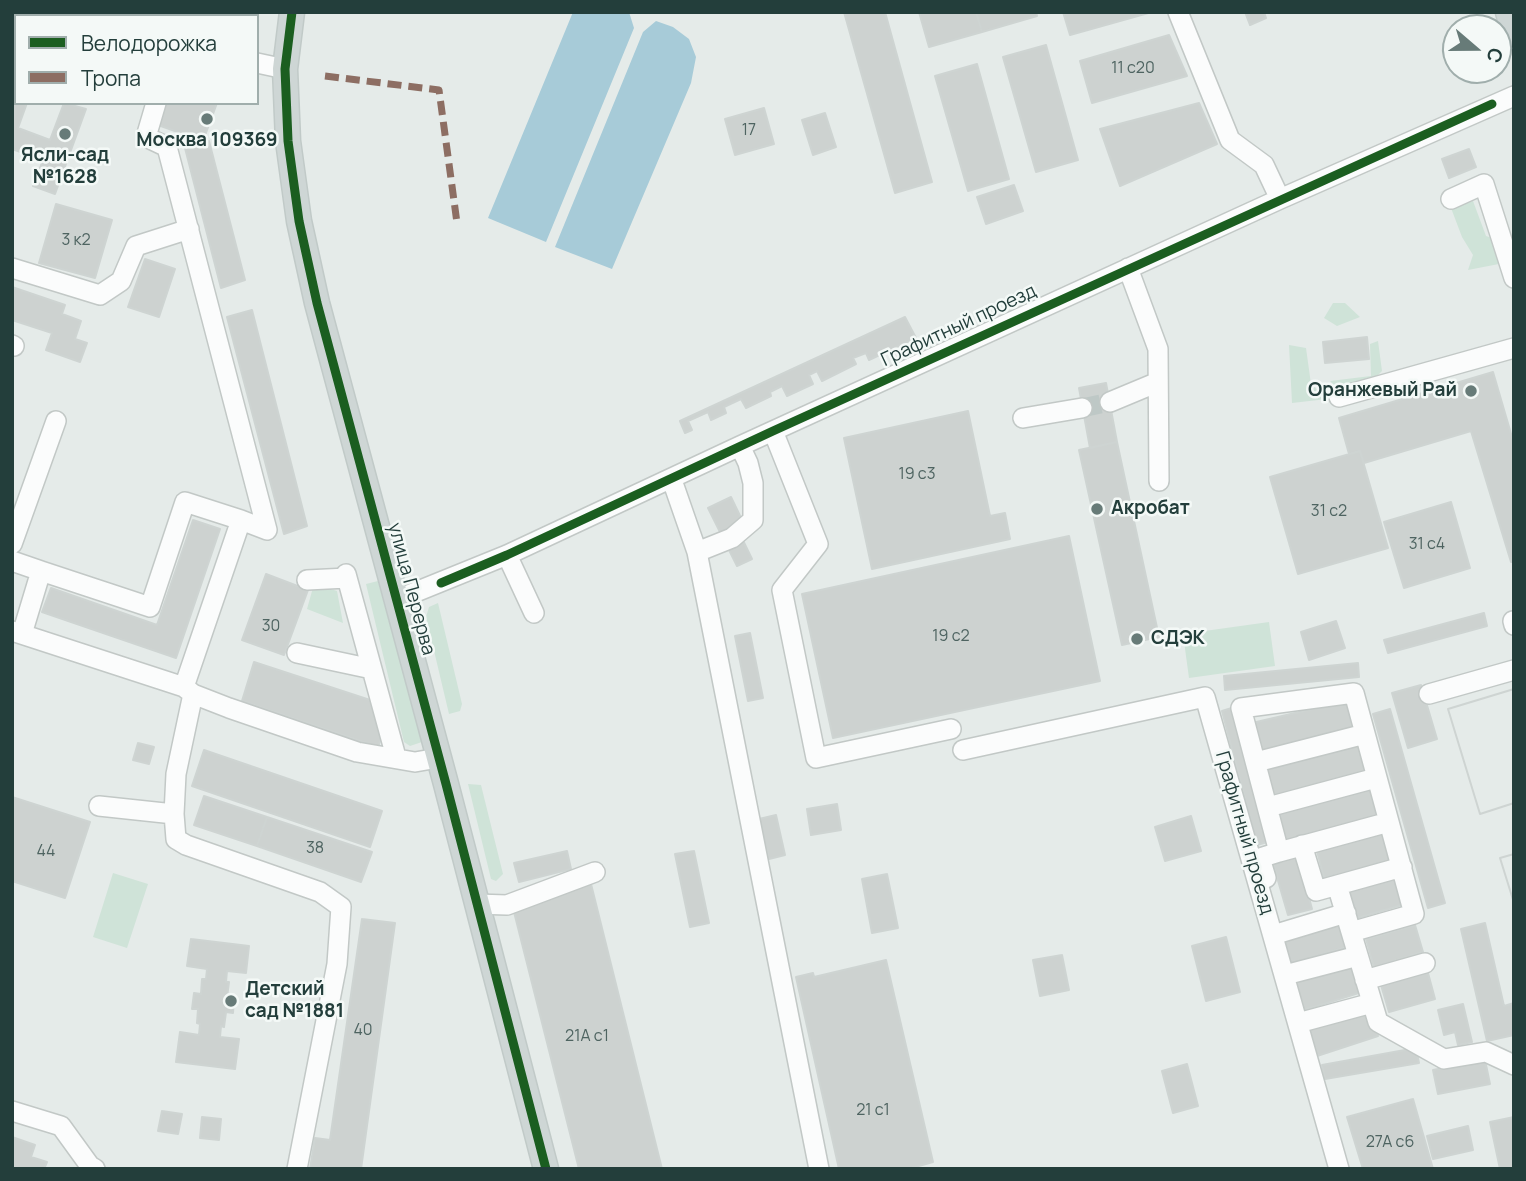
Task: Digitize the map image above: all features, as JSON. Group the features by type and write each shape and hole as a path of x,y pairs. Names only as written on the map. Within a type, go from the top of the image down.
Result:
{"main road":[{"name":"улица Перерва","path":"292,12 285,69 288,141 299,221 317,303 546,1169"},
{"path":"1508,12 1514,34"}],"street":[{"path":"1178,12 1230,140 1264,165 1280,198"},
{"path":"259,63 285,69"},
{"name":"Графитный проезд","path":"396,600 507,555 1280,198 1514,96"},
{"path":"12,561 150,607 185,502 267,530 167,147 146,137 155,105"},
{"path":"1451,199 1484,184 1514,278"},
{"path":"12,268 100,295 121,281 136,246 189,229"},
{"path":"1129,268 1158,349 1158,481"},
{"path":"1339,397 1514,348"},
{"path":"1110,402 1158,382"},
{"path":"1024,418 1082,408"},
{"path":"12,544 56,421"},
{"path":"773,431 818,544 782,590 816,758 951,729"},
{"path":"697,552 732,538 753,520 753,483 740,446"},
{"path":"672,480 697,552 819,1169"},
{"path":"241,520 189,691 176,774 176,839 186,845 320,892 341,907 337,964 297,1169"},
{"path":"507,555 534,613"},
{"path":"41,570 17,632 357,752 415,762 438,758"},
{"path":"307,580 346,576 396,757"},
{"path":"297,653 372,669"},
{"path":"1429,694 1514,670"},
{"path":"1279,852 1241,708 1354,692 1376,778 1390,822 1414,914 1275,929 1260,858 1390,822"},
{"name":"Графитный проезд","path":"962,750 1205,697 1275,929 1285,975 1339,1169"},
{"path":"1255,762 1365,734"},
{"path":"1268,807 1376,778"},
{"path":"99,806 174,814"},
{"path":"1302,845 1316,891 1402,867"},
{"path":"476,904 507,905 595,872"},
{"path":"1337,885 1378,1022 1444,1059 1486,1052 1514,1065"},
{"path":"1285,975 1358,956"},
{"path":"1365,980 1425,963"},
{"path":"1298,1023 1372,1003"},
{"path":"1492,1071 1514,1065"},
{"path":"12,1111 61,1126 95,1169"}],"green space":[{"path":"1473,201 1486,236 1495,239 1504,263 1468,270 1473,255 1462,237 1451,208"},
{"path":"1333,303 1345,303 1360,317 1337,326 1324,318"},
{"path":"1378,341 1382,371 1369,384 1340,391 1330,381 1371,376 1370,344"},
{"path":"1289,345 1306,348 1311,384 1327,399 1292,403"},
{"path":"378,581 422,742 410,746 404,742 366,584"},
{"path":"314,584 337,591 343,623 307,609"},
{"path":"438,603 462,704 460,711 449,714 426,617 429,607"},
{"path":"1269,622 1275,666 1189,678 1183,634"},
{"path":"468,784 481,785 503,874 496,881 491,879"},
{"path":"113,873 148,884 127,948 93,937"}],"water":[{"path":"573,12 629,12 634,28 546,242 488,218"},
{"path":"656,21 673,27 689,39 696,57 691,83 612,269 555,247 643,32"}],"building":[{"path":"844,12 885,12 932,182 895,193"},
{"path":"919,12 976,12 982,32 929,47"},
{"path":"976,12 1036,12 1037,16 982,32"},
{"path":"1063,12 1152,12 1070,35"},
{"path":"1245,12 1264,12 1266,18 1250,25"},
{"path":"1169,35 1187,76 1092,103 1080,61"},
{"path":"1046,45 1078,160 1036,172 1003,57"},
{"path":"977,64 1009,179 968,191 935,76"},
{"name":"Ясли-сад №1628","path":"12,78 14,105 26,105 18,128 50,140 63,105 86,109 55,194 33,186 43,160 12,149"},
{"path":"1199,103 1217,144 1120,186 1100,129"},
{"path":"165,105 216,105 203,141 158,125"},
{"path":"764,108 774,144 735,155 725,119"},
{"path":"825,113 836,147 813,155 802,120"},
{"path":"209,141 245,280 221,288 185,148"},
{"path":"1469,149 1476,167 1449,178 1442,159"},
{"path":"1014,185 1023,211 986,224 977,197"},
{"path":"56,204 112,220 95,278 39,263"},
{"path":"145,259 175,269 159,317 128,307"},
{"path":"12,287 65,305 62,314 81,321 75,339 87,343 80,362 46,350 52,333 12,320"},
{"path":"252,310 307,526 284,534 227,317"},
{"path":"905,317 916,338 869,360 866,353 853,358 856,364 822,381 817,371 809,375 813,384 787,396 782,386 770,392 771,396 746,408 741,399 724,407 726,413 711,420 708,412 688,421 692,430 685,433 680,421"},
{"path":"1367,337 1369,359 1325,363 1323,342"},
{"path":"1493,372 1514,444 1514,561 1511,562 1471,431 1364,463 1360,451 1349,454 1339,418"},
{"path":"1106,383 1117,442 1090,448 1079,388"},
{"path":"968,411 990,516 1005,513 1010,539 872,569 844,438"},
{"path":"1117,442 1159,637 1122,645 1079,450"},
{"path":"1360,451 1388,548 1298,574 1270,477"},
{"path":"731,497 743,522 736,526 752,559 737,566 708,508"},
{"path":"1451,502 1470,568 1404,588 1384,522"},
{"path":"193,520 220,529 176,658 42,612 51,588 157,625"},
{"path":"1069,536 1100,681 833,738 802,594"},
{"path":"266,574 308,590 284,655 242,640"},
{"path":"1484,613 1487,626 1388,653 1384,640"},
{"path":"1336,621 1345,648 1309,660 1301,632"},
{"path":"750,633 763,698 748,701 735,636"},
{"path":"254,662 370,700 381,738 378,747 242,701"},
{"path":"1358,663 1359,677 1225,690 1224,676"},
{"path":"1421,685 1437,739 1408,748 1392,693"},
{"path":"1514,689 1514,803 1480,814 1448,709"},
{"path":"1514,689 1514,803 1480,814 1448,709"},
{"path":"1347,701 1353,729 1259,751 1252,723"},
{"path":"1235,707 1271,841 1257,845 1222,711"},
{"path":"1390,709 1445,903 1428,908 1373,714"},
{"path":"138,743 154,747 149,764 133,760"},
{"path":"1360,745 1367,771 1270,796 1263,770"},
{"path":"204,750 382,811 370,847 192,786"},
{"path":"1370,789 1377,817 1285,842 1278,814"},
{"path":"204,796 267,817 257,846 194,825"},
{"path":"12,797 90,822 65,898 12,881"},
{"path":"837,804 841,830 811,835 807,809"},
{"path":"776,815 785,855 769,859 759,819"},
{"path":"1191,816 1201,851 1165,861 1155,827"},
{"path":"267,817 372,852 361,882 257,846"},
{"path":"1384,832 1392,860 1324,878 1317,851"},
{"path":"567,851 571,869 519,882 514,863"},
{"path":"694,851 709,923 690,927 675,854"},
{"path":"1297,853 1312,909 1288,915 1272,860"},
{"path":"1514,854 1514,903 1500,858"},
{"path":"1514,854 1514,903 1500,858"},
{"path":"887,874 898,928 872,933 862,879"},
{"path":"1397,877 1405,904 1354,919 1346,892"},
{"path":"591,884 662,1169 579,1169 512,904"},
{"path":"362,919 395,923 361,1169 310,1169 315,1138 330,1140"},
{"path":"1342,919 1350,946 1291,964 1283,936"},
{"path":"1485,923 1504,1006 1514,1003 1514,1035 1487,1041 1461,929"},
{"path":"1415,925 1423,952 1374,967 1366,939"},
{"path":"1226,937 1240,992 1206,1001 1192,946"},
{"path":"191,939 249,946 246,973 227,971 227,997 234,998 233,1013 226,1012 220,1037 239,1039 235,1069 176,1062 180,1032 199,1035 198,1009 192,1009 194,993 201,994 202,979 206,979 207,969 187,966"},
{"path":"1062,955 1069,990 1040,996 1033,960"},
{"path":"886,960 933,1162 908,1169 839,1169 796,977 813,973 814,977"},
{"path":"1354,965 1362,992 1304,1010 1296,982"},
{"path":"1428,973 1435,999 1389,1012 1381,985"},
{"path":"1463,1004 1472,1042 1458,1045 1455,1032 1444,1035 1438,1010"},
{"path":"1370,1009 1378,1036 1317,1056 1309,1027"},
{"path":"1416,1048 1419,1063 1325,1079 1322,1065"},
{"path":"1485,1060 1490,1084 1438,1094 1433,1070"},
{"path":"1187,1064 1198,1106 1173,1113 1162,1071"},
{"path":"1413,1099 1433,1169 1363,1169 1347,1117"},
{"path":"162,1111 182,1114 178,1134 158,1131"},
{"path":"202,1117 221,1119 219,1140 200,1138"},
{"path":"1514,1117 1514,1169 1500,1169 1490,1122"},
{"path":"1468,1126 1473,1150 1433,1159 1427,1136"},
{"path":"12,1137 35,1145 31,1157 47,1162 44,1169 12,1169"}],"tunnel":[{"path":"1082,408 1110,402"}],"marked path":[{"path":"325,76 439,90 457,223"}],"cycle path":[{"path":"292,12 285,69 288,141 299,221 317,303 546,1169"},
{"path":"441,583 1492,104"}],"place":[{"name":"Москва 109369","path":"207,119"},
{"name":"Ясли-сад №1628","path":"65,134"},
{"name":"Оранжевый Рай","path":"1471,391"},
{"name":"Акробат","path":"1097,509"},
{"name":"СДЭК","path":"1137,639"},
{"name":"Детский сад №1881","path":"231,1001"}]}
